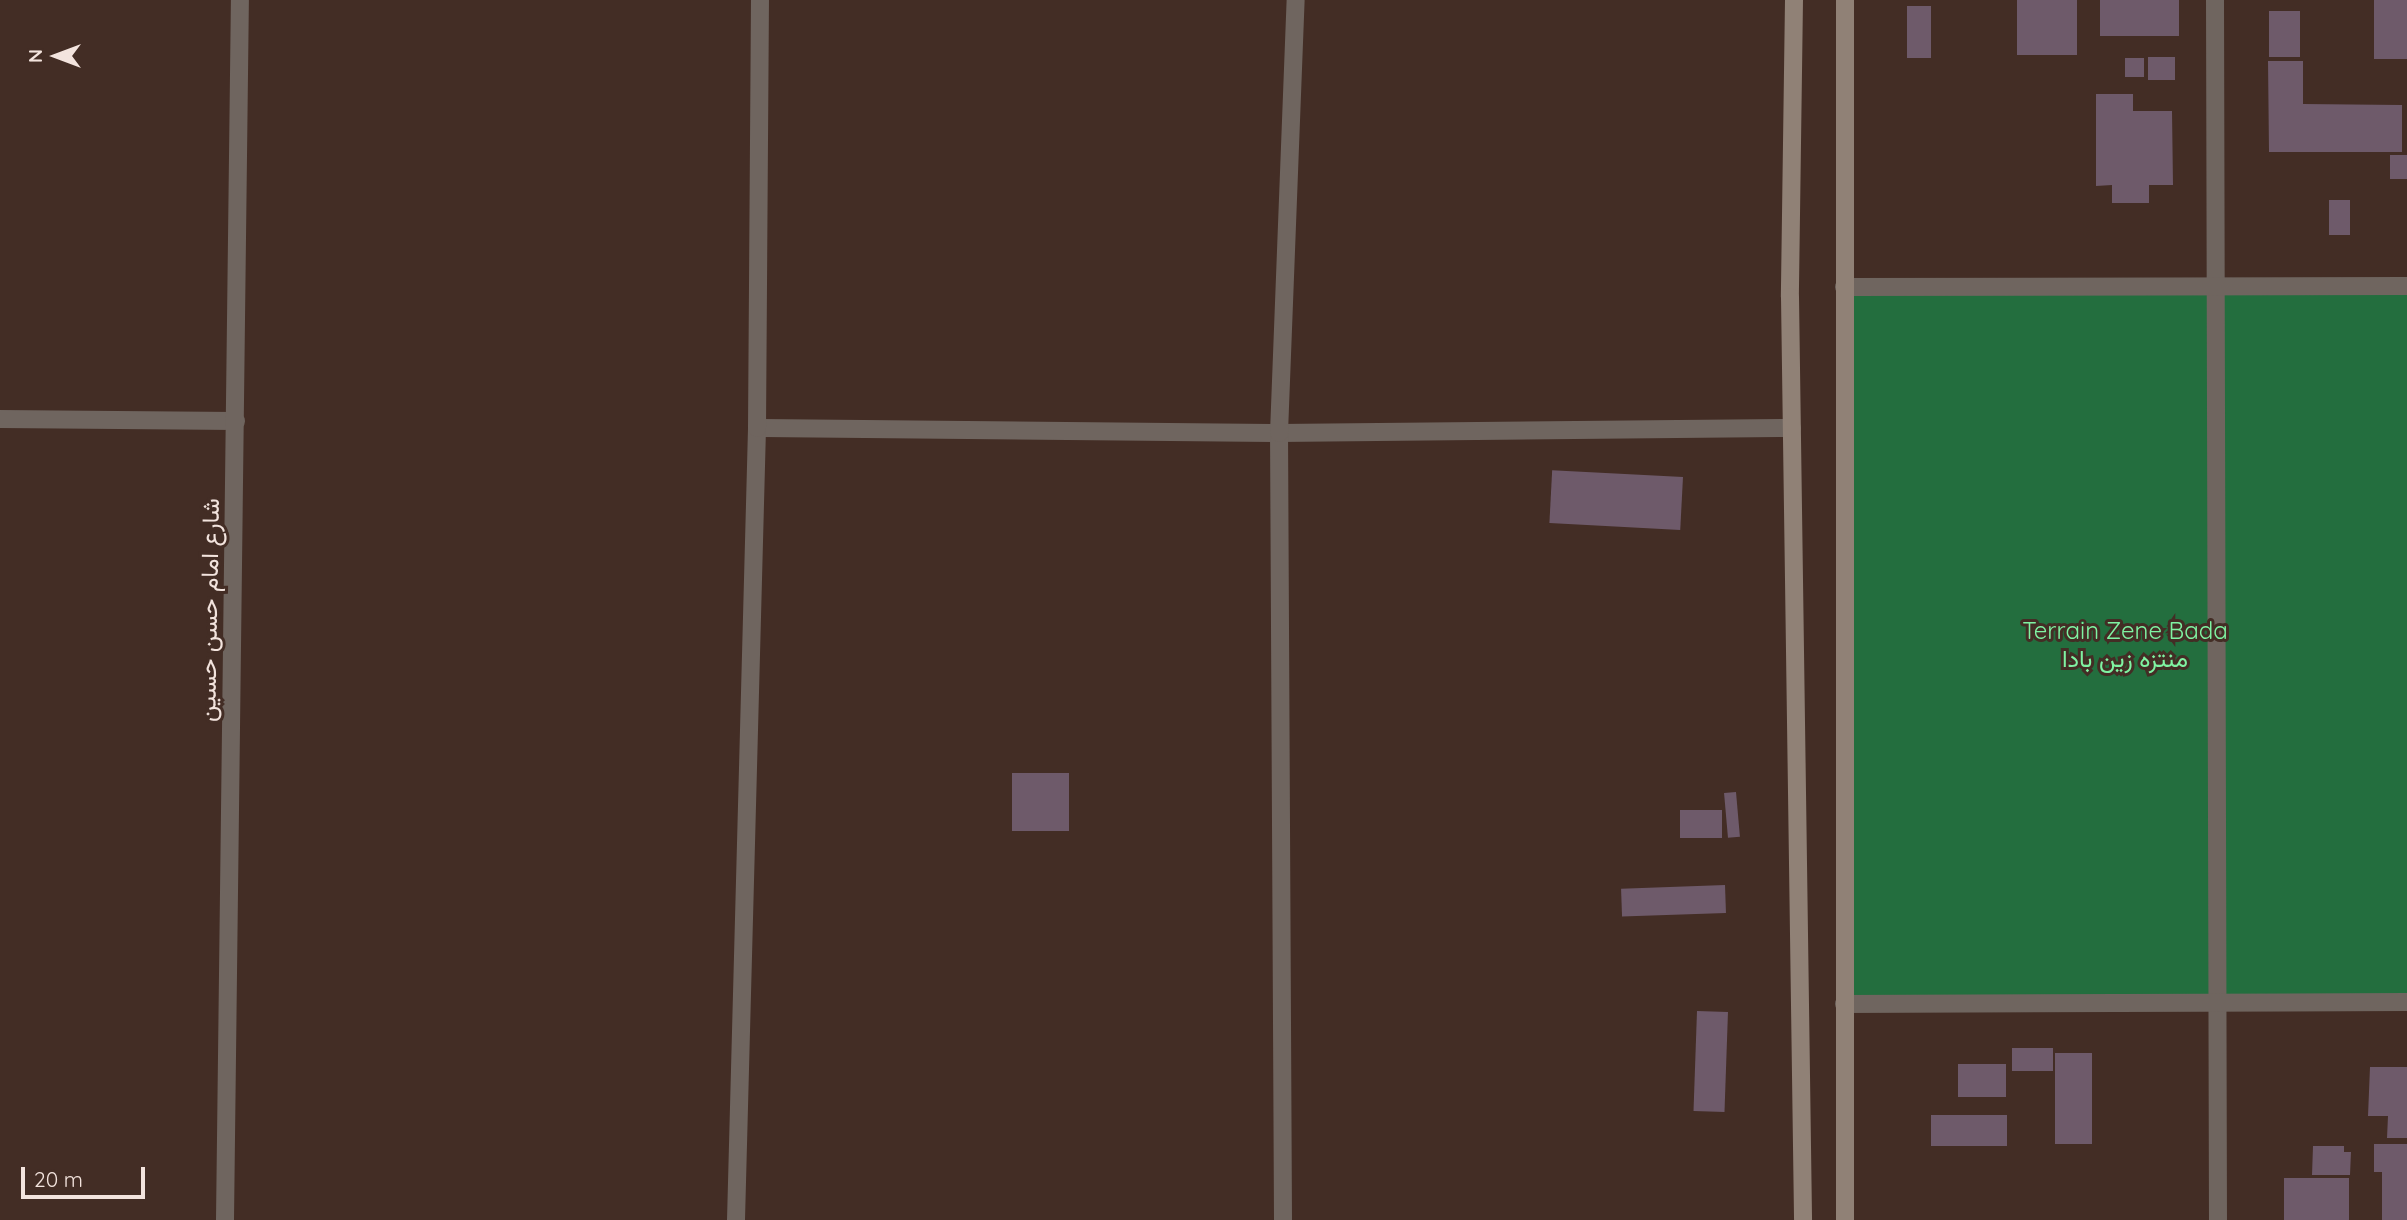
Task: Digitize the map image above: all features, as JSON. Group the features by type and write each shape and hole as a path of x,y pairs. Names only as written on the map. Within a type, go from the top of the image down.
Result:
{"street":[{"name":"شارع امام حسن حسين","path":"225,1220 240,0"},
{"path":"736,1220 757,428 760,0"},
{"path":"1283,1220 1279,433 1296,0"},
{"path":"1794,0 1791,428 1803,1220"},
{"path":"1846,0 1846,1220"},
{"path":"2215,0 2218,1220"},
{"path":"1844,287 2216,282 2407,286"},
{"path":"0,419 236,421"},
{"path":"757,428 1279,433 1791,428"},
{"path":"1844,1004 2407,1002"}],"green space":[{"name":"Terrain Zene Bada منتزه زين بادا","path":"1844,287 2407,287 2407,1004 1844,1004"}],"building":[{"path":"2017,0 2077,0 2077,55 2017,55"},
{"path":"2100,0 2179,0 2179,36 2100,36"},
{"path":"2374,0 2407,0 2407,59 2374,59"},
{"path":"1907,6 1931,6 1931,58 1907,58"},
{"path":"2269,11 2300,11 2300,57 2269,57"},
{"path":"2148,57 2175,57 2175,80 2148,80"},
{"path":"2125,58 2144,58 2144,77 2125,77"},
{"path":"2268,61 2303,61 2303,104 2402,105 2402,152 2269,152"},
{"path":"2096,94 2133,94 2133,111 2172,111 2173,185 2149,185 2149,203 2112,203 2112,185 2096,186"},
{"path":"2390,155 2407,155 2407,179 2390,179"},
{"path":"2329,200 2350,200 2350,235 2329,235"},
{"path":"1552,470 1683,477 1680,530 1549,523"},
{"path":"1012,773 1069,773 1069,831 1012,831"},
{"path":"1736,792 1740,837 1728,838 1724,793"},
{"path":"1680,810 1722,810 1722,838 1680,838"},
{"path":"1725,885 1726,913 1622,917 1621,889"},
{"path":"1697,1011 1728,1012 1724,1112 1694,1111"},
{"path":"2012,1048 2053,1048 2053,1071 2012,1071"},
{"path":"2055,1053 2092,1053 2092,1144 2055,1144"},
{"path":"1958,1064 2006,1064 2006,1097 1958,1097"},
{"path":"2370,1067 2407,1067 2407,1138 2387,1138 2388,1116 2368,1116"},
{"path":"1931,1115 2007,1115 2007,1146 1931,1146"},
{"path":"2374,1144 2407,1144 2407,1220 2382,1220 2382,1172 2374,1172"},
{"path":"2313,1146 2344,1146 2344,1152 2351,1152 2350,1175 2312,1175"},
{"path":"2284,1178 2349,1178 2349,1220 2284,1220"}]}
